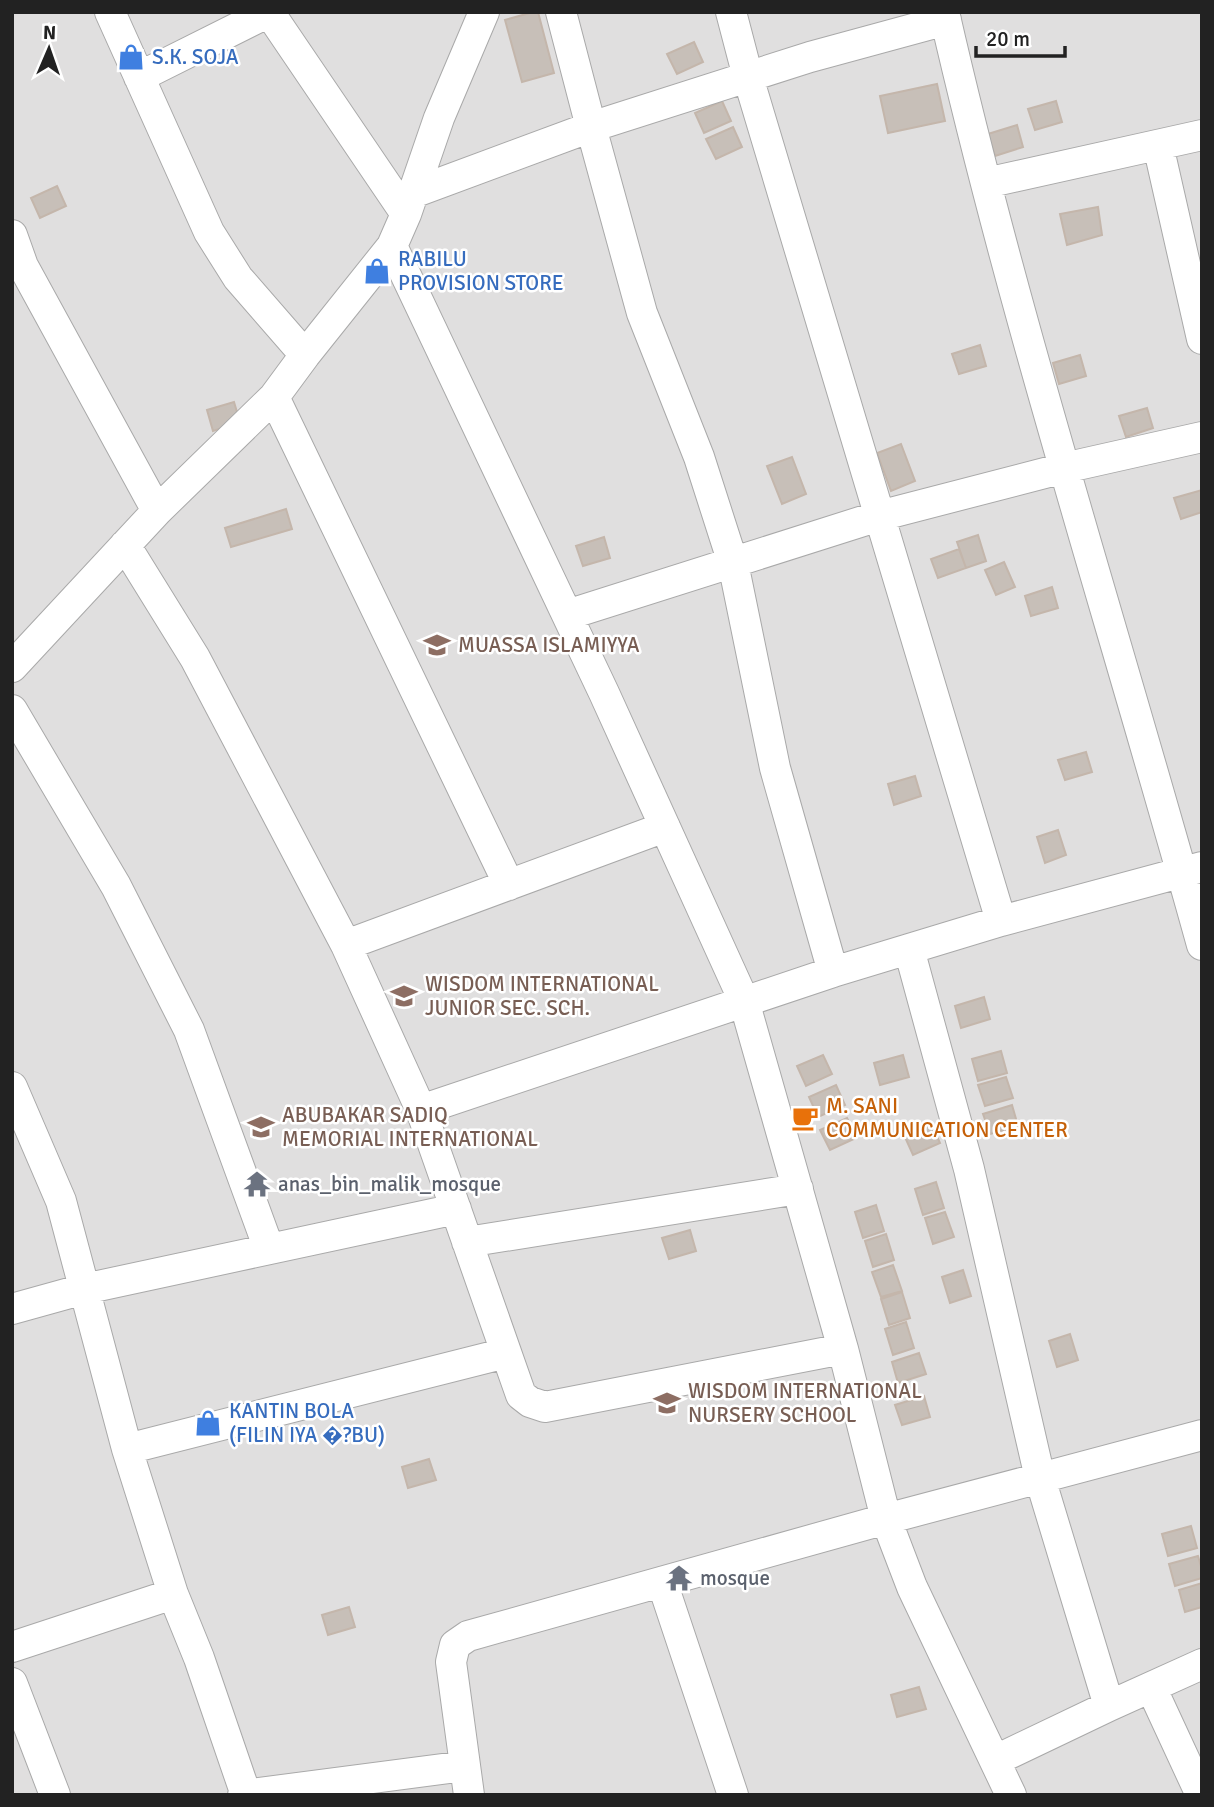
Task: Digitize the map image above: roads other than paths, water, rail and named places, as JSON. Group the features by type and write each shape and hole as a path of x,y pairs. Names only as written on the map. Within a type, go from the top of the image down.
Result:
{"street":[{"path":"110,12 209,232 238,278 305,355"},
{"path":"139,78 269,12 410,203"},
{"path":"12,667 157,510 274,397 392,246 439,118 484,12"},
{"path":"561,12 642,313 699,457 733,563 775,768 833,972"},
{"path":"731,12 748,77 1001,921"},
{"path":"410,203 591,127 945,16 986,183 1064,468 1192,869 1202,944"},
{"path":"986,183 1202,135"},
{"path":"1158,145 1202,339"},
{"path":"12,235 23,266 157,510"},
{"path":"392,246 567,615 744,1001 844,1349 886,1519 912,1587 1011,1795"},
{"path":"274,397 509,885"},
{"path":"567,615 879,516 1064,468 1202,437"},
{"path":"125,545 195,658 346,945 421,1111 521,1395 530,1402 545,1407 844,1349"},
{"path":"12,710 116,886 189,1030 269,1249"},
{"path":"346,945 665,827"},
{"path":"421,1111 909,948 1192,869"},
{"path":"909,948 969,1169 1040,1478 1109,1706"},
{"path":"12,1087 61,1202 127,1449 173,1594 199,1658 245,1795 467,1780 451,1662 456,1645 468,1636 1040,1478 1199,1444"},
{"path":"467,1242 798,1189"},
{"path":"12,1309 83,1289 456,1209"},
{"path":"127,1449 506,1353"},
{"path":"662,1582 733,1795"},
{"path":"12,1647 173,1594"},
{"path":"996,1760 1202,1664"},
{"path":"12,1683 55,1795"},
{"path":"1151,1687 1201,1795"}],"place":[{"name":"S.K. SOJA","path":"131,57"},
{"name":"RABILU PROVISION STORE","path":"377,271"},
{"name":"MUASSA ISLAMIYYA","path":"437,645"},
{"name":"WISDOM INTERNATIONAL JUNIOR SEC. SCH.","path":"404,996"},
{"name":"M. SANI COMMUNICATION CENTER","path":"805,1118"},
{"name":"ABUBAKAR SADIQ MEMORIAL INTERNATIONAL","path":"261,1127"},
{"name":"anas_bin_malik_mosque","path":"257,1184"},
{"name":"WISDOM INTERNATIONAL NURSERY SCHOOL","path":"667,1403"},
{"name":"KANTIN BOLA (FILIN IYA �?BU)","path":"208,1423"},
{"name":"mosque","path":"679,1578"}]}
